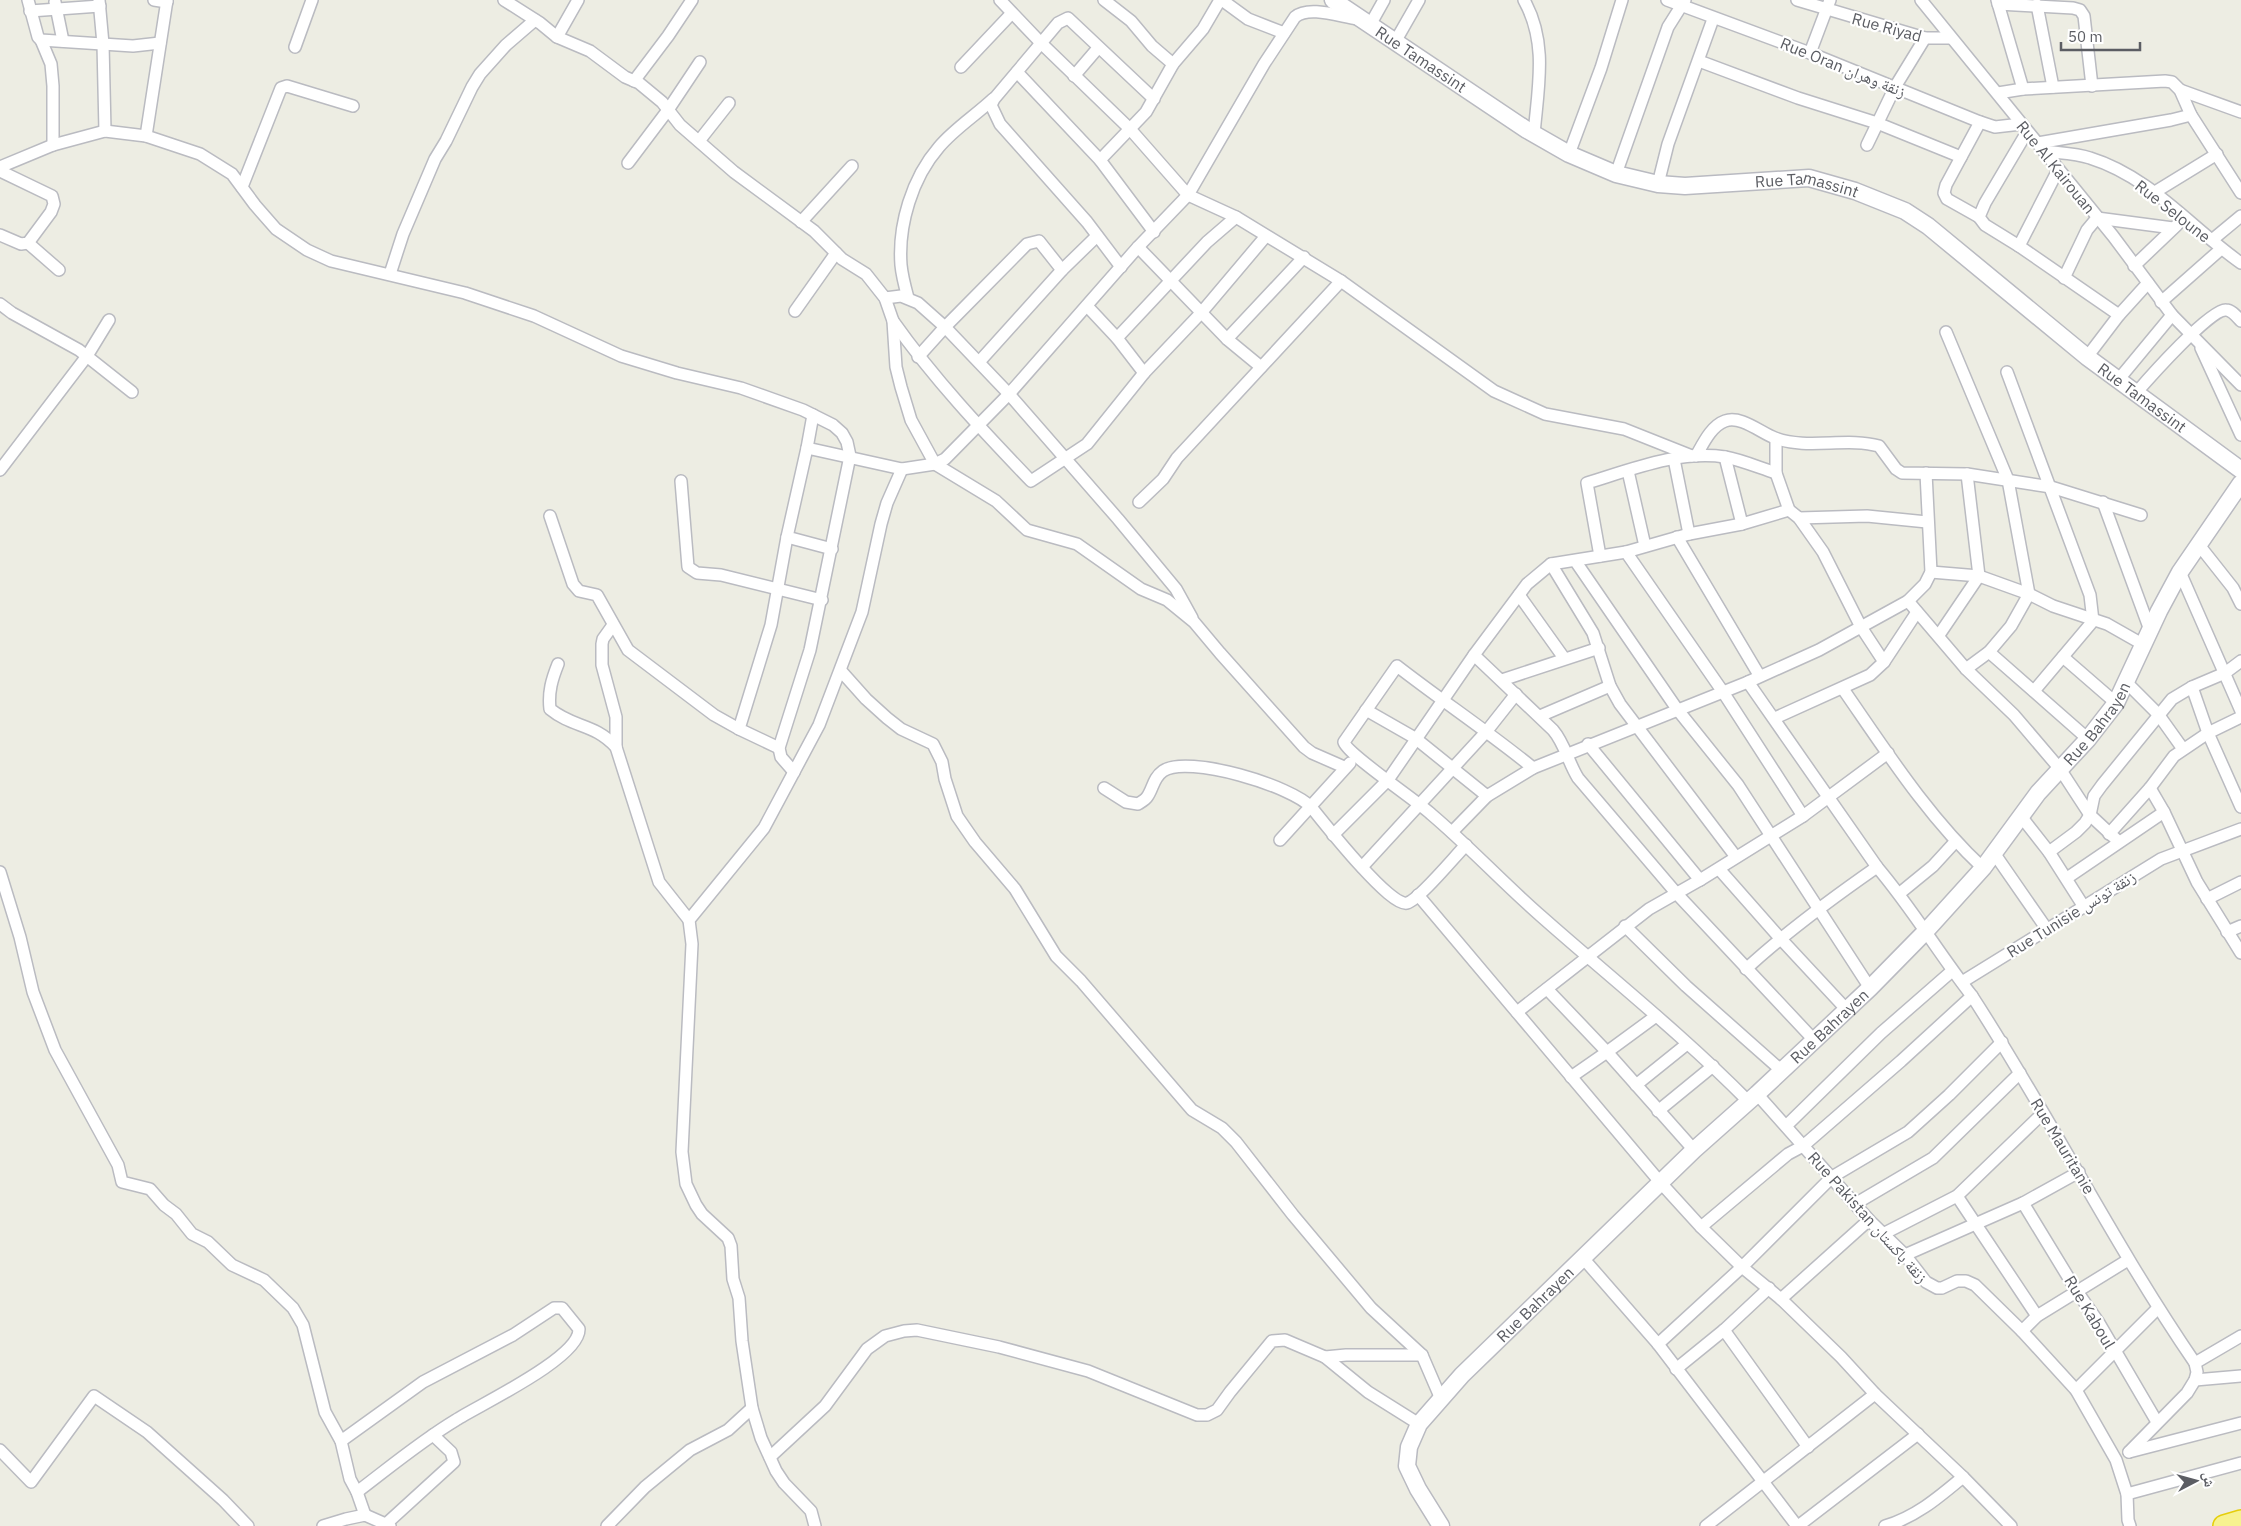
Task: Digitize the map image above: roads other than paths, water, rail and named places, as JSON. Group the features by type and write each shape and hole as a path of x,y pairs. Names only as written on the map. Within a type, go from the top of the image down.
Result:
{"highway":[{"path":"2224,1526 2241,1521"}],"street":[{"path":"146,136 167,1 154,0"},
{"path":"296,47 312,0"},
{"path":"556,37 578,0"},
{"path":"634,81 692,0"},
{"path":"1000,0 1012,8 1041,43 1130,129 1188,195 1236,217 1341,280 1494,391 1545,414 1624,429 1694,456"},
{"path":"1104,0 1131,21 1152,46 1173,64"},
{"path":"1100,160 1146,112 1173,64 1203,29 1221,0 1248,19 1284,33"},
{"name":"Rue Tamassint","path":"1333,0 1534,134 1569,154 1616,174 1658,184 1685,186 1809,178 1854,191 1905,211 1928,226 2088,356 2241,470"},
{"path":"807,448 902,469 935,464 944,459 979,427 1138,247 1188,195 1295,17 1301,12 1310,10 1366,22 1384,0"},
{"path":"1395,42 1419,0"},
{"path":"1524,0 1533,18 1540,46 1534,134"},
{"path":"1569,154 1601,68 1622,0"},
{"name":"Rue Oran زنقة وهران","path":"1667,0 1683,2 1713,19 1810,53 1980,122 1996,127 2024,128"},
{"name":"Rue Riyad","path":"1796,0 1829,5 1925,38 1951,38"},
{"path":"508,1 556,37 590,51 662,102 680,125 734,172 814,230 836,253 866,274 885,298 893,321 896,367 901,387 911,420 935,464 996,501 1027,530 1077,544 1141,589 1167,600 1194,622 1304,747 1312,753 1344,767"},
{"path":"1616,174 1668,27 1683,2"},
{"name":"Rue Al Kairouan","path":"1926,2 1951,38 2041,147 2161,302 2194,338 2241,434"},
{"path":"2023,90 1998,2 2080,10 2084,16 2092,86"},
{"path":"53,145 51,64 38,37 29,5 99,3 103,44 104,131"},
{"path":"56,4 64,41"},
{"path":"1810,53 1829,5"},
{"path":"2037,5 2053,87"},
{"path":"961,67 1012,8"},
{"path":"908,298 901,266 901,234 908,207 921,175 939,147 994,98 1058,23 1068,18 1154,99"},
{"path":"1658,184 1668,144 1713,19"},
{"path":"390,274 403,234 435,159 446,141 472,87 480,74 506,45 535,20"},
{"path":"1867,145 1895,87 1925,38"},
{"path":"41,40 133,46 160,43"},
{"path":"1074,76 1098,48"},
{"path":"1699,61 1798,98 1877,123 1961,157"},
{"path":"628,163 668,110 700,62"},
{"path":"1017,72 1100,160 1154,232"},
{"path":"1998,93 2053,87 2172,82 2180,90 2191,115 2241,193"},
{"path":"242,187 281,88 287,86 353,106"},
{"path":"2180,90 2241,112"},
{"path":"994,98 991,105 1000,124 1098,236 1121,267"},
{"path":"700,141 730,103"},
{"path":"2041,147 2191,115"},
{"path":"1980,122 1946,185 1944,193 1947,199 1980,218 1985,225 2119,315"},
{"path":"1980,218 1985,204 2024,128"},
{"path":"0,167 53,145 104,131 146,136 200,154 232,174 276,229 307,250 331,261 390,274 491,301 534,316 621,356 676,373 741,388 833,424 842,433 847,442 850,456 822,600 810,650 779,748 781,757 794,772"},
{"name":"Rue Seloune","path":"2041,147 2089,157 2124,173 2155,192 2186,216 2221,249 2241,263"},
{"path":"2155,192 2217,154"},
{"path":"801,222 852,166"},
{"path":"2018,246 2058,170"},
{"path":"0,171 52,196 54,204 51,212 28,243 21,244 0,236"},
{"path":"2134,266 2186,216"},
{"path":"2212,240 2241,216"},
{"path":"1117,338 1207,242 1236,217"},
{"path":"2064,278 2087,230 2097,218 2173,228"},
{"path":"978,362 1062,270 1098,236"},
{"path":"893,321 918,357 979,427 1030,481 1064,457 1087,444 1144,374 1201,313 1266,236"},
{"path":"918,357 1027,244 1039,241 1062,270"},
{"path":"28,243 59,270"},
{"path":"1138,247 1227,339 1261,367"},
{"path":"2161,302 2221,249"},
{"path":"795,311 836,253"},
{"path":"1227,339 1304,257"},
{"path":"1139,502 1163,479 1177,458 1341,280"},
{"path":"2088,356 2119,315 2148,283"},
{"path":"885,298 901,296 918,303 945,327 1009,394 1155,563 1176,589 1194,622"},
{"path":"0,304 12,313 87,356 132,392"},
{"path":"1087,306 1117,338 1144,374"},
{"path":"2136,393 2194,338 2215,313 2221,310 2231,311 2241,321"},
{"path":"2119,379 2172,315"},
{"path":"0,470 87,356 108,320"},
{"path":"1946,332 2008,480 2029,594 2011,626 1989,652 1966,669"},
{"path":"2194,338 2241,385"},
{"path":"2007,372 2090,595 2093,621 2034,691"},
{"path":"739,729 771,625 787,537 813,415"},
{"path":"1694,456 1708,436 1724,421 1732,420 1745,423 1776,439 1810,443 1873,444 1879,446 1896,469 1902,473 1967,474 2051,487 2141,515"},
{"path":"1776,439 1776,473 1789,510 1799,518 1823,552 1861,627 1884,662"},
{"path":"1600,556 1587,483 1674,459 1694,456 1726,457 1776,473"},
{"path":"1726,457 1742,524"},
{"path":"1674,459 1690,534"},
{"path":"689,920 764,828 819,725 842,671 862,612 885,510 902,469"},
{"path":"1628,471 1645,546"},
{"path":"1452,832 1488,796 1533,768 1588,744 1748,682 1759,675 1819,650 1908,600 1925,584 1931,572 1926,473"},
{"path":"1939,635 1980,576 1967,474"},
{"path":"681,481 688,567 697,572 721,575 822,600"},
{"name":"Rue Bahrayen","path":"1441,1526 1418,1489 1407,1466 1409,1447 1419,1424 1462,1375 1660,1182 1870,988 1926,931 1983,868 2020,815 2088,739 2116,703 2180,572 2241,484"},
{"path":"2103,502 2147,637"},
{"path":"1333,835 1388,780 1415,738 1519,595 1532,579 1551,564 1576,562 1626,552 1677,537 1742,524 1789,510"},
{"path":"550,516 573,584 579,591 597,595 628,650 714,715 779,748"},
{"path":"1799,518 1867,516 1927,522"},
{"path":"787,537 832,549"},
{"path":"1677,537 1759,675"},
{"path":"2199,545 2237,586 2241,604"},
{"path":"1626,552 1723,692 1803,816"},
{"path":"1576,562 1677,709 1738,785 1870,988"},
{"path":"1551,564 1593,633 1610,686 1620,704 1736,857"},
{"path":"1931,572 1980,576 2093,621 2147,637"},
{"path":"2180,572 2241,711"},
{"path":"1519,595 1564,658"},
{"path":"1908,600 1966,669 2014,715 2060,769 2090,816 2118,842"},
{"path":"1775,718 1843,689 1870,675 1884,662 1917,612"},
{"path":"613,626 602,639 602,658 616,717 616,747 659,882 689,920 692,944 682,1152 683,1171 686,1184 702,1214 728,1238 731,1246 733,1279 739,1298 742,1341 752,1408 761,1438 784,1483 811,1511 815,1526"},
{"path":"1502,680 1599,648"},
{"path":"1989,652 2088,739"},
{"path":"1474,655 1540,716 1558,736 1569,765 1578,778 1677,894 1814,1040"},
{"path":"2063,657 2116,703"},
{"path":"2049,852 2076,832 2090,816 2094,796 2158,714 2172,699 2192,687 2224,673 2241,661"},
{"path":"558,664 550,683 550,709 568,720 600,732 616,747"},
{"path":"1280,840 1344,767 1358,758 1346,747 1344,742 1397,666 1533,768"},
{"path":"842,671 866,699 887,718 901,729 933,744 942,762 945,779 957,816 975,842 1015,889 1056,956 1106,1009 1192,1110 1222,1128 1236,1142 1370,1308 1422,1356 1441,1399"},
{"name":"Rue Mauritanie","path":"1748,682 1775,718 1827,797 1877,867 1900,893 1952,971 1972,996 2002,1042 2042,1114 2080,1172 2128,1260 2195,1363"},
{"path":"2126,682 2158,714 2183,749"},
{"path":"1540,716 1610,686"},
{"path":"2192,687 2208,733 2241,807"},
{"path":"1843,689 1955,842 1983,868"},
{"path":"1362,866 1450,768 1486,732 1516,694"},
{"path":"1366,710 1415,738 1450,768 1488,796"},
{"path":"2109,834 2150,788 2174,756 2208,733 2241,717"},
{"path":"1588,744 1700,880"},
{"path":"1517,1012 1588,958 1624,926 1803,816 1888,753"},
{"name":"Rue Pakistan زنقة باكستان","path":"1358,758 1418,803 1452,832 1516,894 1588,958 1686,1044 1786,1126 1869,1220 1905,1255 1926,1282 1932,1287 1942,1288 1957,1281 1966,1281 1975,1285 2022,1331 2076,1390 2116,1460 2126,1494 2130,1526"},
{"path":"1104,788 1126,802 1138,804 1147,797 1156,778 1163,771 1185,766 1221,771 1269,784 1294,795 1310,806 1333,835 1399,903 1408,903 1418,895 1466,845"},
{"path":"2150,788 2207,899 2241,953"},
{"path":"2067,878 2164,812"},
{"path":"2020,815 2049,852 2084,907"},
{"name":"Rue Tunisie زنقة تونس","path":"1962,982 2161,858 2241,829"},
{"path":"1900,893 1932,866 1955,842"},
{"path":"1994,853 2046,928"},
{"path":"1746,969 1780,938 1818,908 1877,867"},
{"path":"1719,869 1847,1010"},
{"path":"0,872 20,937 33,992 52,1042 118,1165 122,1182 150,1189 164,1205 176,1214 192,1234 208,1242 232,1265 264,1280 293,1308 309,1343 326,1412 341,1441 350,1479 357,1492 364,1515"},
{"path":"2207,899 2241,882"},
{"path":"1418,895 1570,1077 1701,1227 1742,1267 1769,1288 1842,1357 1875,1394 1963,1477 2011,1526"},
{"path":"1624,926 1686,986 1782,1071"},
{"path":"2227,932 2241,926"},
{"path":"1786,1126 1881,1033 1952,971"},
{"path":"1547,988 1694,1150"},
{"path":"1701,1227 1788,1154 1803,1146 1972,996"},
{"path":"1570,1077 1656,1016"},
{"path":"1658,1344 1742,1267 1832,1178 1908,1132 2002,1042"},
{"path":"1636,1085 1686,1044"},
{"path":"1658,1111 1713,1066"},
{"path":"1855,1204 1933,1158 2020,1073"},
{"path":"1883,1234 1958,1196 2042,1114"},
{"path":"1905,1255 2023,1203 2080,1172"},
{"path":"1958,1196 2037,1316"},
{"name":"Rue Kaboul","path":"2023,1203 2076,1290 2099,1323 2157,1422"},
{"path":"1781,1299 1869,1220"},
{"path":"1583,1258 1658,1344 1797,1526 1918,1434"},
{"path":"2022,1331 2037,1316 2076,1290 2128,1260"},
{"path":"1676,1369 1724,1330 1769,1288"},
{"path":"341,1441 423,1382 513,1336 554,1308 562,1308 579,1329 578,1336 571,1346 528,1380 481,1405 433,1435 357,1492"},
{"path":"2076,1390 2158,1308"},
{"path":"770,1457 825,1406 867,1350 885,1336 904,1331 918,1330 999,1347 1088,1371 1197,1415 1206,1415 1217,1410 1272,1341 1285,1340 1325,1357 1368,1392 1419,1424"},
{"path":"1724,1330 1808,1447"},
{"path":"2116,1460 2129,1452 2186,1393 2195,1380 2197,1372 2195,1363 2241,1336"},
{"path":"1325,1357 1346,1355 1422,1356"},
{"path":"2195,1380 2241,1376"},
{"path":"1706,1526 1875,1394"},
{"path":"0,1450 31,1482 94,1396 147,1432 223,1500 248,1526"},
{"path":"607,1526 645,1487 690,1450 728,1430 752,1408"},
{"path":"2129,1452 2241,1423"},
{"path":"323,1526 364,1515 388,1525 454,1462 451,1452 433,1435"},
{"path":"2126,1494 2241,1463"},
{"path":"1886,1526 1903,1520 1917,1512 1963,1477"}]}
